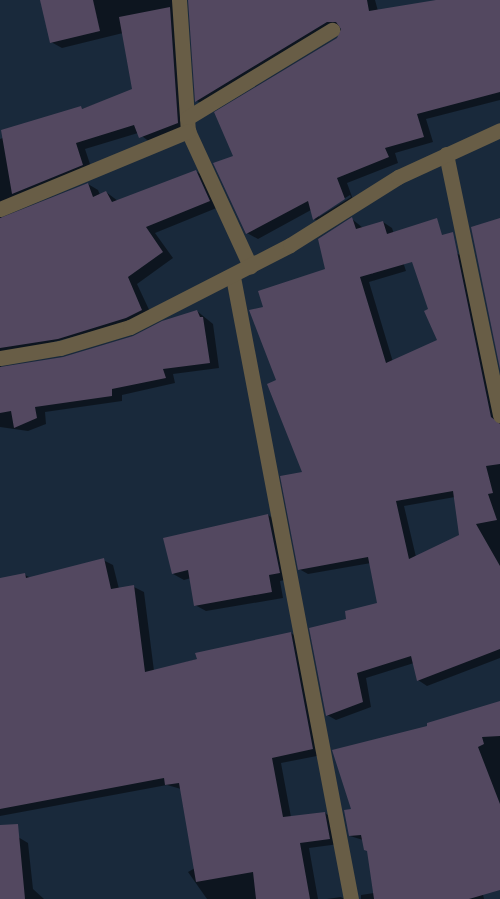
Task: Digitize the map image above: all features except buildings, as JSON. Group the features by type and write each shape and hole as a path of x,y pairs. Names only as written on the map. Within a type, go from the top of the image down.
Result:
{"street":[{"path":"179,0 188,125 250,266"},
{"path":"0,209 188,125 332,30"},
{"path":"0,358 60,348 130,327 233,277 290,245 398,177 500,130"},
{"path":"446,154 500,415"},
{"path":"233,277 350,899"}]}
